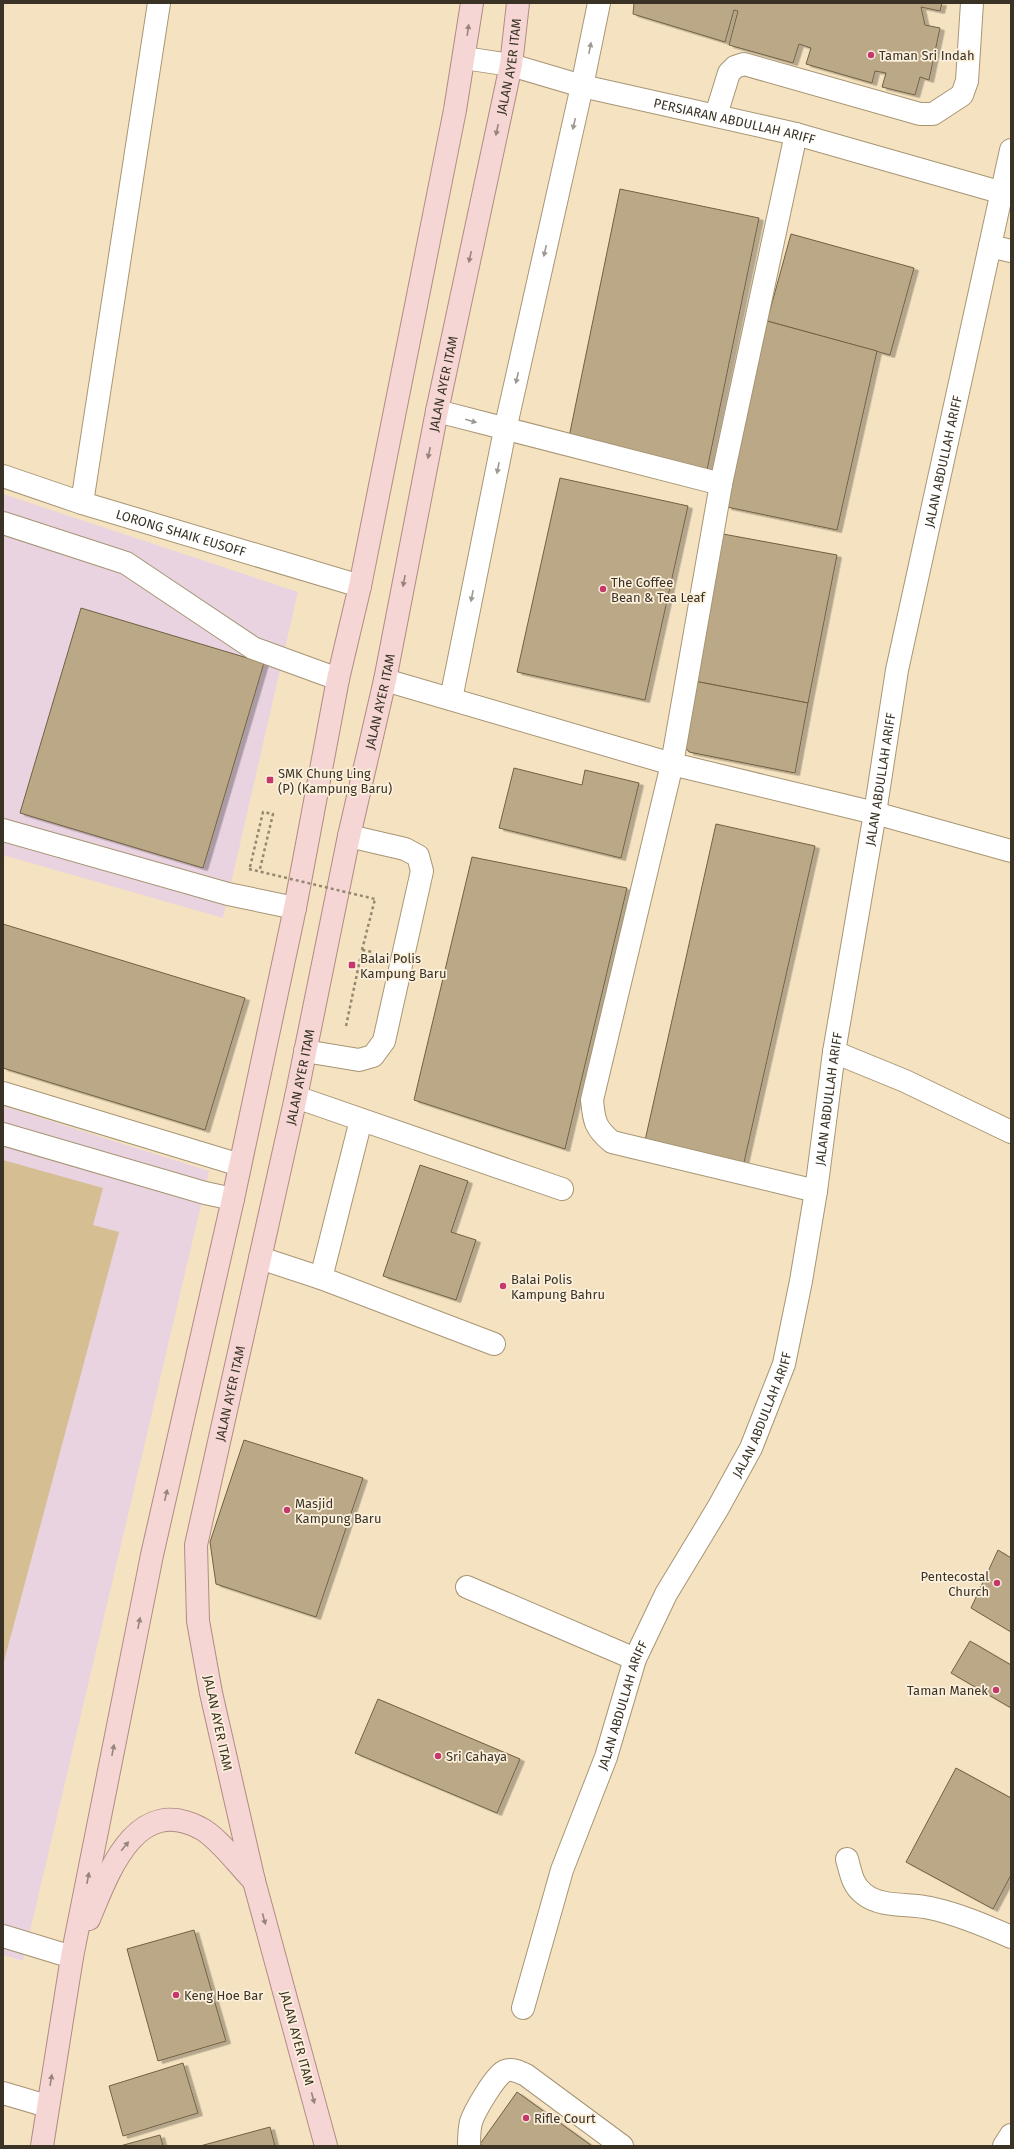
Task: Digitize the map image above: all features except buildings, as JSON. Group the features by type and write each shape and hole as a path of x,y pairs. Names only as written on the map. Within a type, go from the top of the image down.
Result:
{"main road":[{"path":"42,2146 47,2106 72,1957 152,1555 233,1199 295,908 338,679 360,586 454,118 472,3"},
{"name":"JALAN AYER ITAM","path":"326,2146 254,1881 211,1693 198,1621 196,1545 296,1098 349,836 385,680 437,411 511,64 518,3"},
{"path":"72,1957 108,1875 122,1848 139,1831 159,1822 173,1820 187,1822 201,1828 254,1881"}],"street":[{"path":"82,503 159,3"},
{"path":"451,699 505,430 582,86 599,3"},
{"path":"716,115 729,73 735,67 744,64 920,114 932,114 962,95 967,81 972,3"},
{"name":"PERSIARAN ABDULLAH ARIFF","path":"464,58 511,64 582,86 796,134 1002,193"},
{"path":"796,134 721,484 672,764 592,1100 594,1120 601,1132 612,1142 816,1191"},
{"name":"JALAN ABDULLAH ARIFF","path":"523,2008 562,1870 606,1757 635,1659 666,1594 718,1508 751,1448 784,1364 801,1281 816,1191 834,1052 876,813 897,670 1011,150"},
{"path":"990,246 1011,250"},
{"path":"437,411 505,430 721,484"},
{"name":"LORONG SHAIK EUSOFF","path":"3,476 82,503 360,586"},
{"path":"3,523 126,563 253,648 338,679"},
{"path":"385,680 672,764 876,813 1011,850"},
{"path":"3,830 252,899 295,908"},
{"path":"306,1051 359,1060 373,1056 384,1042 422,870 418,856 405,849 349,836"},
{"path":"834,1052 905,1081 1011,1132"},
{"path":"3,1093 240,1165"},
{"path":"296,1098 562,1189"},
{"path":"320,1278 361,1120"},
{"path":"3,1134 205,1193 233,1199"},
{"path":"260,1258 320,1278 494,1344"},
{"path":"467,1587 635,1659"},
{"path":"847,1859 853,1883 864,1895 876,1901 942,1911 969,1918 1011,1937"},
{"path":"3,1936 72,1957"},
{"path":"469,2146 468,2136 472,2120 498,2076 506,2071 516,2071 526,2075 622,2146"},
{"path":"3,2093 47,2106"},
{"path":"1004,2146 1011,2136"}],"path":[{"path":"252,899 273,814 263,812 249,869 375,899 362,950 339,1057"},
{"path":"362,950 403,958"}],"shaded area":[{"path":"3,494 298,592 223,918 3,855"},
{"path":"3,1106 209,1171 23,1961 3,1955"},
{"path":"3,1160 103,1188 93,1225 119,1232 3,1665"}],"place":[{"name":"Taman Sri Indah","path":"871,55"},
{"name":"The Coffee Bean & Tea Leaf","path":"603,589"},
{"name":"SMK Chung Ling (P) (Kampung Baru)","path":"270,780"},
{"name":"Balai Polis Kampung Baru","path":"352,965"},
{"name":"Balai Polis Kampung Bahru","path":"503,1286"},
{"name":"Masjid Kampung Baru","path":"287,1510"},
{"name":"Pentecostal Church","path":"997,1583"},
{"name":"Taman Manek","path":"996,1690"},
{"name":"Sri Cahaya","path":"438,1756"},
{"name":"Keng Hoe Bar","path":"176,1995"},
{"name":"Rifle Court","path":"526,2118"}]}
